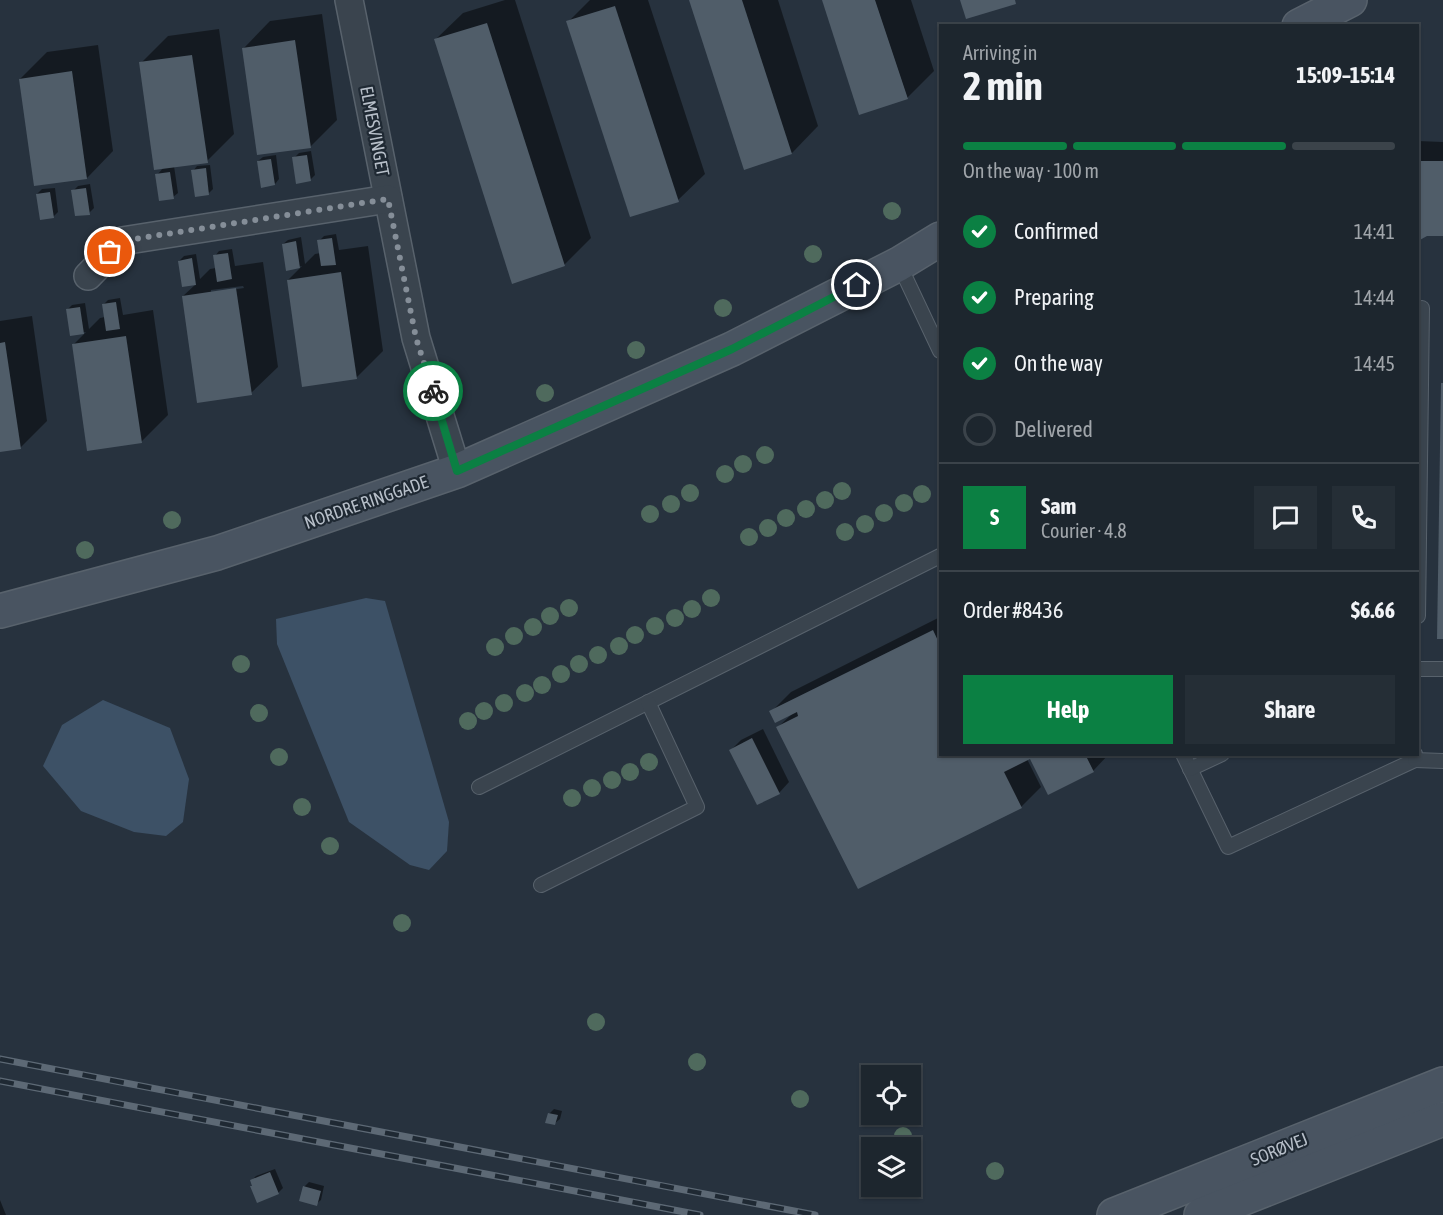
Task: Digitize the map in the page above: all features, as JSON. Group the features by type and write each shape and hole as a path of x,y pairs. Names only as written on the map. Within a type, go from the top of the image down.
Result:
{"street":[{"name":"ELMESVINGET","path":"349,0 416,338 457,471"},
{"path":"1303,24 1350,0"},
{"path":"88,276 122,241 388,199"},
{"name":"NORDRE RINGGADE","path":"0,611 217,553 457,471 732,349 899,264 939,240"},
{"name":"SORØVEJ","path":"1114,1215 1443,1084"},
{"name":"SORØVEJ","path":"1201,1215 1443,1119"}],"lane":[{"path":"899,264 939,349"},
{"path":"1419,510 1422,308"},
{"path":"478,787 939,556"},
{"path":"1419,669 1443,669"},
{"path":"541,885 698,807 648,702"},
{"path":"1184,756 1228,847 1415,758 1443,761"},
{"path":"1190,769 1218,756"}],"water":[{"path":"366,598 385,601 449,822 447,851 429,870 410,865 349,822 277,644 276,619"},
{"path":"103,700 170,728 189,779 183,822 166,836 134,832 81,811 43,766 62,725"}],"building":[{"path":"689,0 742,0 792,154 744,170"},
{"path":"822,0 875,0 908,99 859,115"},
{"path":"960,0 1015,0 1016,4 966,19"},
{"path":"615,6 679,202 630,217 566,21"},
{"path":"487,23 565,266 512,284 434,39"},
{"path":"295,40 311,148 257,155 242,48"},
{"path":"192,55 208,163 154,170 139,62"},
{"path":"72,71 87,179 34,186 19,79"},
{"path":"307,155 311,181 296,184 292,157"},
{"path":"271,159 275,185 261,188 257,161"},
{"path":"1419,161 1443,161 1443,236 1427,236 1419,240"},
{"path":"206,168 209,195 195,197 191,170"},
{"path":"170,172 174,199 159,201 155,174"},
{"path":"86,188 90,215 75,216 71,190"},
{"path":"50,192 54,218 40,220 36,194"},
{"path":"332,238 336,265 321,266 317,240"},
{"path":"296,241 300,268 286,271 282,244"},
{"path":"228,253 232,279 217,282 213,255"},
{"path":"192,258 196,285 182,287 178,261"},
{"path":"341,272 357,379 302,387 287,280"},
{"path":"236,288 252,395 197,403 182,296"},
{"path":"116,302 120,329 106,331 102,304"},
{"path":"80,307 84,334 70,336 66,309"},
{"path":"126,336 142,443 87,451 72,344"},
{"path":"5,342 21,449 0,452 0,343"},
{"path":"1441,383 1443,383 1443,639 1437,639"},
{"path":"933,630 939,643 939,756 1086,756 1094,772 1048,795 1030,759 1004,772 1022,808 858,889 776,727 798,716 797,712 775,723 769,711"},
{"path":"752,738 780,794 757,805 729,750"},
{"path":"548,1113 558,1115 555,1125 545,1123"},
{"path":"270,1172 279,1194 257,1203 250,1180"},
{"path":"303,1186 321,1191 317,1206 299,1201"}],"railway":[{"path":"0,1059 815,1215"},
{"path":"0,1081 700,1215"}],"way so far":[{"path":"110,252 122,241 388,199 416,338 433,391"}],"route":[{"path":"433,391 457,471 732,349 857,285"}]}
